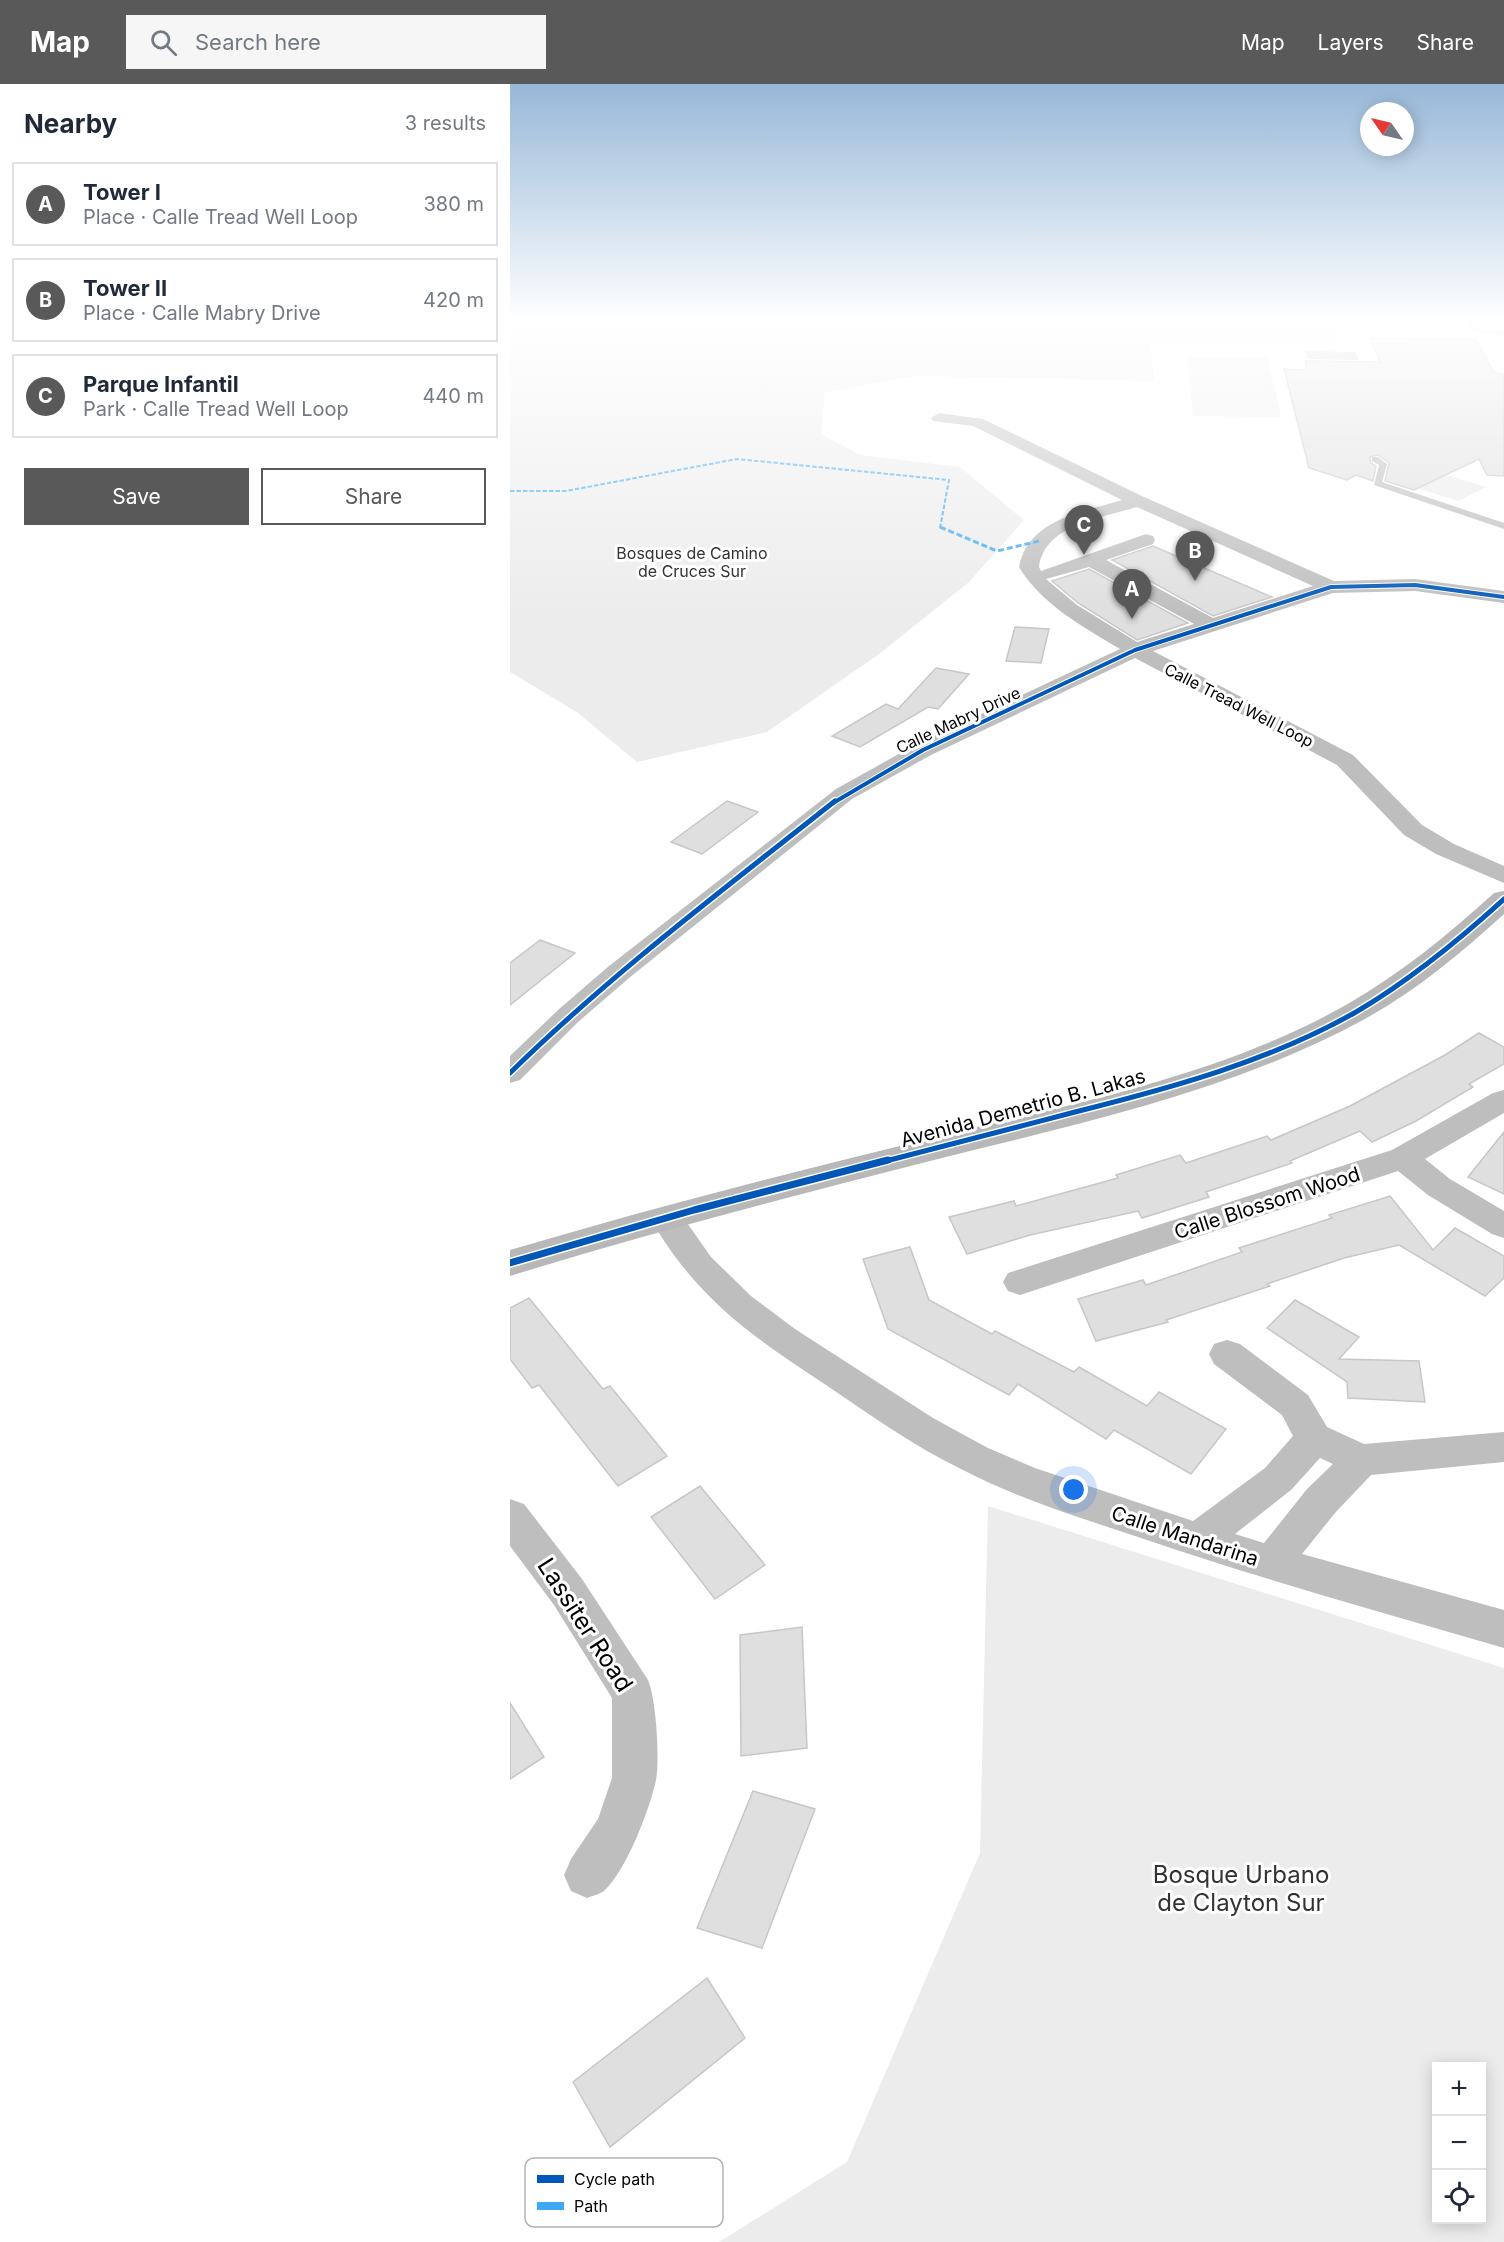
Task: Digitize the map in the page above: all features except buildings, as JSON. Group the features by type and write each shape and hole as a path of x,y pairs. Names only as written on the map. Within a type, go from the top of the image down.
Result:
{"street":[{"path":"939,418 977,422 1138,501 1331,587"},
{"name":"Calle Tread Well Loop","path":"1138,501 1055,528 1033,550 1029,567 1040,585 1070,609 1135,650 1344,760 1413,830 1444,849 1504,875"},
{"path":"1048,574 1146,540"},
{"path":"1091,560 1212,626"},
{"name":"Calle Mabry Drive","path":"510,1073 568,1016 619,972 844,794 923,750 1135,650 1331,587 1415,585 1504,597"},
{"name":"Avenida Demetrio B. Lakas","path":"510,1263 617,1230 1098,1106 1224,1070 1354,1013 1442,953 1504,899"},
{"name":"Calle Blossom Wood","path":"1020,1282 1166,1237 1403,1158 1504,1100"},
{"path":"1403,1158 1439,1187 1504,1226"},
{"name":"Calle Mandarina","path":"666,1218 683,1249 709,1279 751,1316 891,1409 974,1458 1074,1499 1271,1564 1504,1629"},
{"path":"1227,1354 1295,1405 1314,1438 1361,1460 1504,1447"},
{"path":"1198,1540 1278,1479 1314,1438"},
{"path":"1271,1564 1321,1501 1361,1460"},
{"name":"Lassiter Road","path":"510,1516 568,1592 633,1694 634,1778 616,1831 587,1875"}],"lane":[{"path":"1375,459 1383,464 1377,483 1504,526"}],"green space":[{"name":"Bosques de Camino de Cruces Sur","path":"510,418 823,418 821,434 860,455 960,467 1024,520 969,582 879,654 767,732 637,762 578,713 510,672"},
{"path":"1421,467 1486,487 1458,501 1392,480"},
{"name":"Bosque Urbano de Clayton Sur","path":"988,1506 1504,1668 1504,2242 719,2242 847,2162 980,1853"}],"marked path":[{"path":"510,491 566,491 737,459 949,480 940,528 997,551 1039,541"}],"cycle path":[{"path":"510,1073 568,1016 619,972 844,794 923,750 1135,650 1331,587 1415,585 1504,597"},
{"path":"510,1263 694,1210 1093,1108 1227,1069 1313,1034 1374,1001 1432,960 1504,899"}],"place":[{"name":"Parque Infantil","path":"1084,555"},
{"name":"Tower II","path":"1195,581"},
{"name":"Tower I","path":"1132,619"}]}
